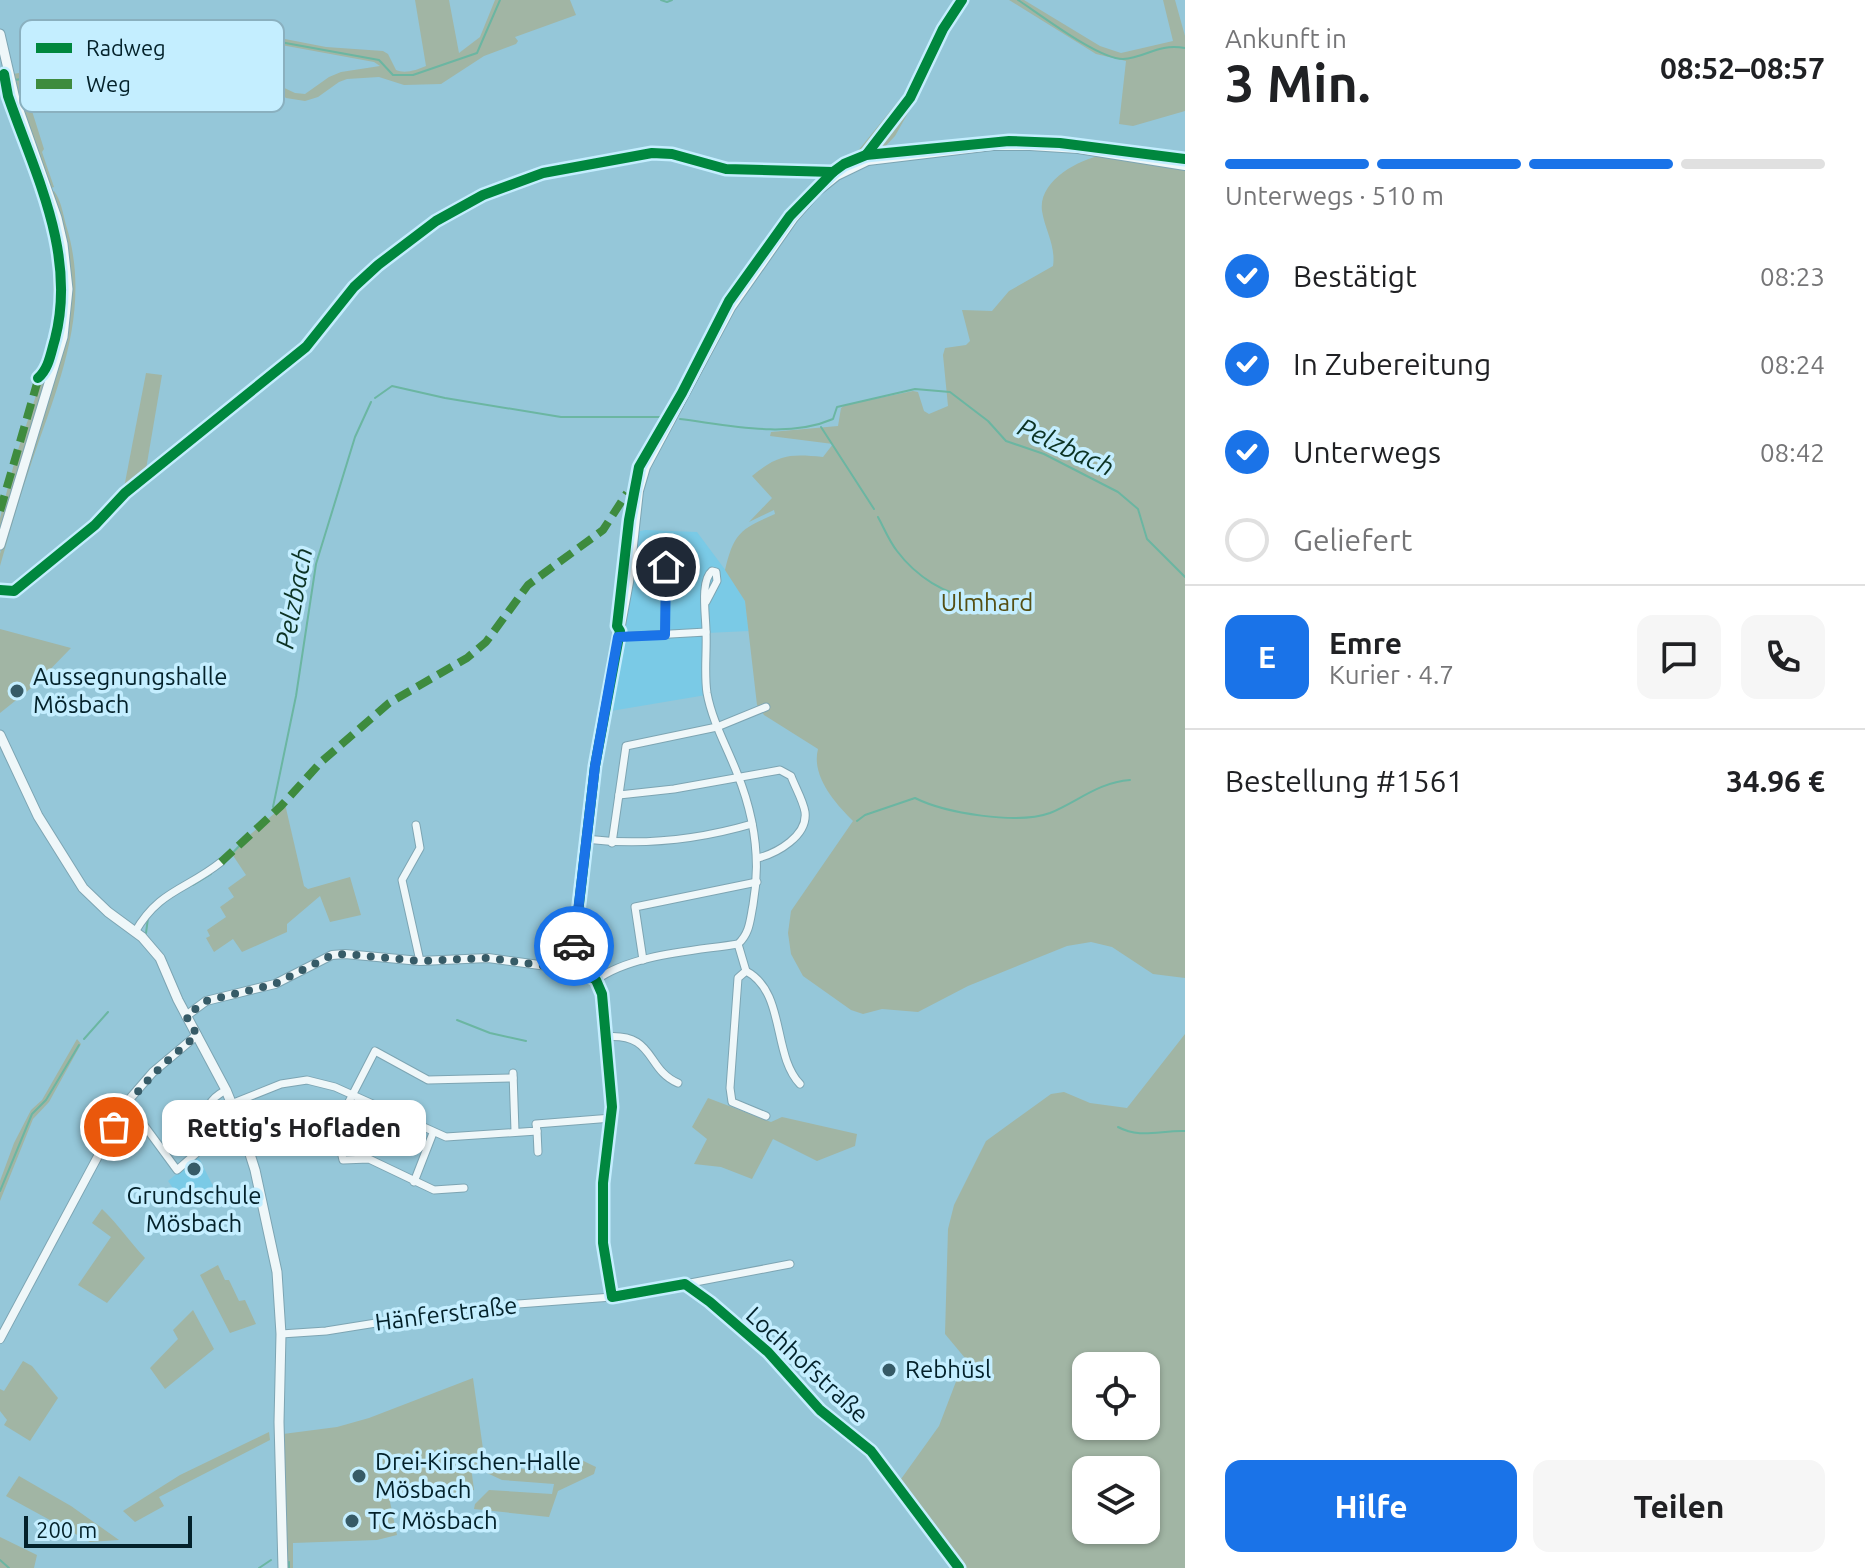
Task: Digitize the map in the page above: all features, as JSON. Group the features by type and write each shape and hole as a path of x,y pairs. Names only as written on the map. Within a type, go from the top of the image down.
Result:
{"main road":[{"path":"0,34 20,109"},
{"path":"0,545 63,337 68,289 57,218 21,112"},
{"path":"0,735 38,816 64,861 91,896 135,932 160,958 186,1016 226,1090 255,1170 277,1272 281,1334 279,1422 283,1568"}],"street":[{"path":"186,1016 206,1001 275,984 332,955 420,961 488,958 562,968 569,964 573,956 585,839 625,600 639,491 650,458 739,296 794,218 817,192 837,176 868,161 993,146 1065,148 1185,166"},
{"path":"665,635 666,567"},
{"path":"596,980 609,971 643,960 738,944 747,936 758,858 739,777 717,727 707,692 706,602"},
{"path":"618,637 706,632"},
{"path":"612,843 626,746 717,727 766,707"},
{"path":"619,795 674,789 780,770 791,776 805,811 804,820 789,842 776,852 758,858"},
{"path":"585,839 612,843 700,838 752,824"},
{"path":"416,825 420,848 402,880 420,961"},
{"path":"135,932 160,899 195,881 221,862"},
{"path":"643,960 635,907 757,882"},
{"path":"738,944 746,971 756,976 771,1003 790,1074 800,1084"},
{"path":"569,964 596,980 602,994 612,1118 603,1183 603,1230 612,1297 790,1264"},
{"path":"746,971 738,978 730,1088 732,1102 766,1116"},
{"path":"0,1339 127,1102 153,1072 197,1035"},
{"path":"604,1037 626,1037 639,1041 665,1074 678,1083"},
{"path":"464,1188 434,1190 369,1159 343,1160 337,1127 375,1051 428,1080 513,1075 515,1131"},
{"path":"231,1104 294,1080 321,1082 446,1137 537,1131"},
{"path":"127,1102 177,1170 215,1137 216,1130 208,1113 209,1105 211,1099 226,1090"},
{"path":"538,1152 536,1124 612,1118"},
{"path":"414,1182 433,1133"},
{"name":"Lochhofstraße","path":"685,1284 768,1352 820,1410 871,1451 959,1568"},
{"name":"Hänferstraße","path":"281,1334 326,1331 476,1307 612,1297"}],"shaded area":[{"path":"645,530 697,532 745,601 749,631 707,633 706,695 599,713 627,583 632,533"},
{"name":"Grundschule Mösbach","path":"198,1156 213,1186 184,1204 168,1181"}],"green space":[{"path":"415,0 449,0 459,53 480,37 495,0 570,0 576,15 515,37 518,41 516,44 484,56 441,84 404,85 379,77 347,79 318,97 305,101 284,96 284,88 305,94 341,72 380,66 374,62 284,45 284,39 326,47 383,51 388,54 396,70 403,72 426,66"},
{"path":"1009,0 1024,0 1100,46 1121,53 1173,41 1163,0 1175,0 1185,36 1185,111 1133,126 1119,124 1126,61 1096,54"},
{"path":"20,73 20,102 13,74"},
{"path":"900,99 912,100 913,104 895,136 880,152 853,157"},
{"path":"23,112 32,112 54,187 51,188"},
{"name":"Ulmhard","path":"1102,155 1185,168 1185,978 1153,974 1112,947 1091,942 1067,946 968,986 918,1012 882,1009 863,1014 851,1010 803,976 791,954 788,933 791,911 853,821 821,779 818,749 764,715 757,705 745,601 725,570 728,557 741,533 775,514 774,510 749,522 772,498 752,476 785,457 823,457 833,444 770,436 771,432 838,426 841,408 845,405 913,391 918,392 924,411 929,414 948,406 945,348 966,345 970,341 962,310 992,311 1009,291 1053,266 1052,245 1042,211 1046,190 1071,167"},
{"path":"54,191 62,207 73,256 74,316 61,374 0,566 0,554 69,310"},
{"path":"44,198 58,256 61,296 49,354 54,301 52,243"},
{"path":"57,230 64,287 59,335 0,531 0,518 16,456 58,329 62,272"},
{"path":"146,373 162,375 145,475 123,493"},
{"path":"0,629 71,648 35,685 0,713"},
{"path":"285,804 304,886 308,889 350,877 361,915 330,922 320,896 287,924 287,932 242,952 233,939 214,952 206,938 210,936 207,930 226,917 220,907 234,897 228,888 246,875 232,854"},
{"path":"1185,1034 1185,1568 955,1568 896,1486 939,1426 965,1358 945,1334 948,1229 954,1205 986,1141 1051,1094 1064,1092 1090,1103 1127,1108"},
{"path":"77,1039 81,1044 49,1102 33,1119 0,1201 0,1181 14,1143 31,1110 42,1100"},
{"path":"708,1098 771,1122 782,1117 857,1134 855,1146 817,1161 773,1139 752,1179 721,1167 694,1164 707,1139 692,1127"},
{"path":"102,1209 145,1258 107,1303 78,1285 111,1237 92,1223"},
{"path":"218,1265 239,1301 245,1300 256,1324 230,1333 200,1275"},
{"path":"193,1310 214,1349 165,1389 150,1368 178,1339 173,1330"},
{"path":"23,1361 32,1366 58,1398 30,1441 4,1425 7,1420 0,1411 0,1389 4,1391"},
{"path":"473,1378 485,1463 471,1467 474,1490 435,1500 435,1496 425,1494 389,1497 397,1535 377,1540 293,1543 293,1568 285,1568 283,1434 337,1427 369,1418"},
{"path":"269,1432 270,1440 159,1497 164,1506 135,1522 123,1511 180,1475"},
{"path":"569,1454 596,1467 594,1474 558,1491 549,1517 474,1509 489,1490 552,1494 554,1484 502,1480 487,1473 485,1463 490,1461 532,1471 555,1472"},
{"path":"19,1476 71,1506 119,1540 90,1542 6,1496"},
{"path":"0,1537 37,1555 34,1568 0,1568"}],"waterway":[{"path":"284,43 379,60 393,75 413,75 477,53 500,0"},
{"path":"661,0 672,0"},
{"path":"1018,0 1085,44 1112,57 1123,59 1167,47 1185,48"},
{"path":"14,80 20,79"},
{"path":"0,81 8,80"},
{"name":"Pelzbach","path":"375,398 392,386 561,417 663,417"},
{"name":"Pelzbach","path":"680,419 757,429 796,428 833,419 837,407 915,389 950,392 988,421 1006,441 1044,454 1118,492 1138,509 1147,539 1185,577"},
{"name":"Pelzbach","path":"273,807 296,696 316,564 355,437 371,402"},
{"name":"Pelzbach","path":"821,427 874,509"},
{"name":"Pelzbach","path":"878,517 897,551 922,576 954,594 977,598"},
{"path":"857,821 865,815 915,798 981,816 1036,816 1050,813 1108,784 1130,780"},
{"path":"224,862 242,843"},
{"path":"193,885 211,874"},
{"path":"146,933 148,918"},
{"name":"Pelzbach","path":"84,1039 108,1012"},
{"path":"457,1020 490,1033 526,1041"},
{"name":"Pelzbach","path":"0,1191 32,1114 46,1100 79,1045"},
{"path":"1118,1127 1134,1133 1185,1131"},
{"path":"0,1560 9,1568"},
{"path":"259,1568 271,1560"},
{"path":"289,1562 289,1568"}],"marked path":[{"path":"0,511 40,373"},
{"path":"221,862 281,806 321,762 389,703 467,658 486,642 528,585 603,530 627,493"}],"cycle path":[{"path":"866,155 910,98 943,29 962,0"},
{"path":"4,74 8,96 50,215 61,276 55,339 47,365 38,378"},
{"path":"959,1568 871,1451 820,1410 768,1352 710,1302 685,1284 612,1297 603,1243 603,1183 612,1107 602,994 596,980 569,964 573,956 595,766 620,631 617,626 629,520 639,467 682,393 729,301 790,216 844,164 866,155 1009,141 1060,143 1185,159"},
{"path":"0,590 14,591 95,525 125,493 306,347 354,287 378,265 436,221 483,195 543,173 652,153 672,154 726,169 833,172"}],"way so far":[{"path":"114,1127 127,1102 142,1084 197,1035 186,1016 206,1001 275,984 332,955 420,961 488,958 562,968 572,961 574,946"}],"place":[{"name":"Aussegnungshalle Mösbach","path":"17,691"},
{"name":"Rettig's Hofladen","path":"114,1127"},
{"name":"Grundschule Mösbach","path":"194,1169"},
{"name":"Rebhüsl","path":"889,1370"},
{"name":"Drei-Kirschen-Halle Mösbach","path":"359,1476"},
{"name":"TC Mösbach","path":"352,1521"}],"route":[{"path":"574,946 595,766 618,637 665,635 666,567"}]}
